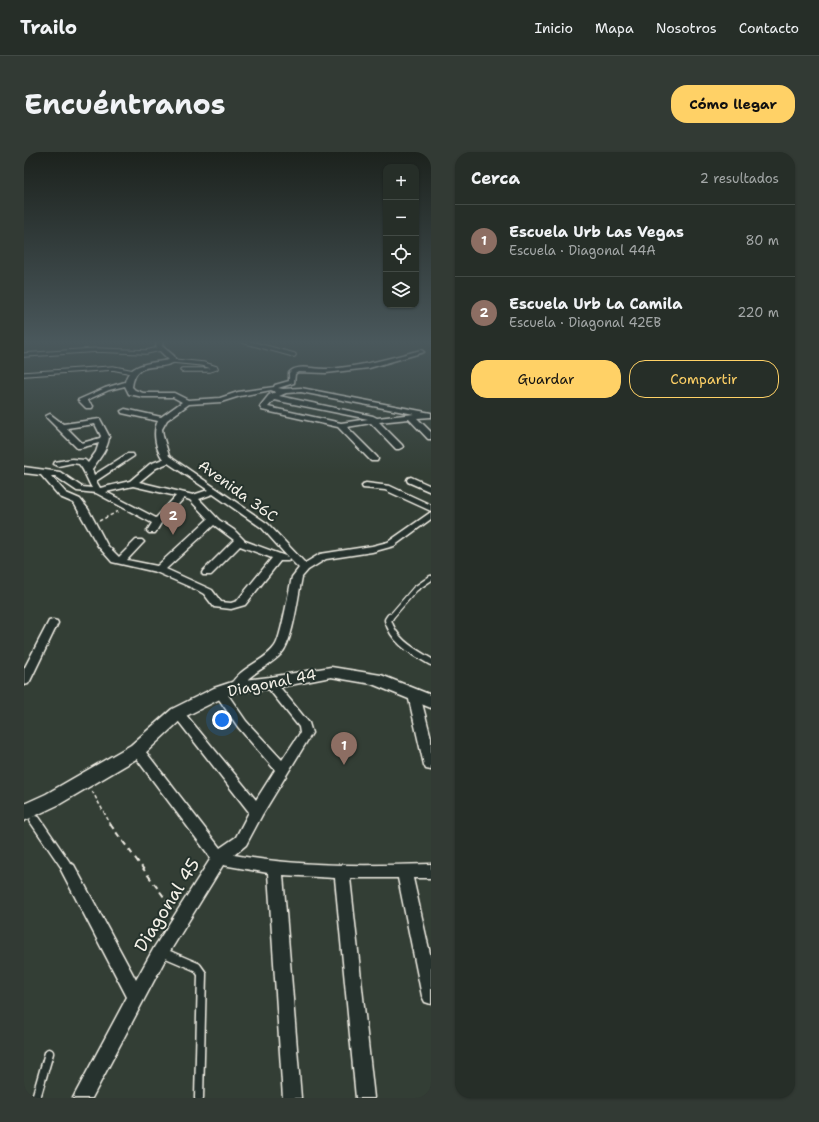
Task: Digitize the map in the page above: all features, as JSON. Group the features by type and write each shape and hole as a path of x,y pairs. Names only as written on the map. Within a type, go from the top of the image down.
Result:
{"main road":[{"name":"Diagonal 44","path":"29,817 86,780 137,750 178,713 228,690 331,672 375,679 431,702"}],"street":[{"path":"89,406 82,400 107,389 120,385"},
{"path":"128,385 132,392 143,395 174,395 188,402 221,400 238,394 281,385"},
{"path":"271,388 282,391 301,390 429,415"},
{"path":"282,391 272,397 264,407 341,425 429,415"},
{"path":"272,397 383,420"},
{"path":"133,483 153,466 168,460 158,439 158,430 162,420 188,402"},
{"path":"125,411 162,420"},
{"path":"50,416 80,446 104,439"},
{"path":"411,416 431,437"},
{"path":"61,427 97,421 105,436 100,452 88,469"},
{"path":"373,421 398,447"},
{"path":"341,425 374,459"},
{"path":"91,480 130,456"},
{"name":"Avenida 36C","path":"168,460 265,526 302,566"},
{"path":"58,464 72,461 82,462 88,469 91,480 98,491 157,522"},
{"path":"24,470 58,474 80,490 98,491 133,483 182,494 193,498 213,520 242,543 302,566"},
{"path":"43,472 63,494 76,501 83,509 103,546 116,560 159,570 201,588 208,592 218,605 231,606 241,603 278,557"},
{"path":"411,480 431,489"},
{"path":"366,486 387,488 431,508"},
{"path":"193,498 215,491"},
{"path":"152,530 157,522 182,494"},
{"path":"282,769 242,724 228,690 240,677 278,652 282,646 297,577 302,566 323,556 372,549 391,544 431,515"},
{"path":"159,570 213,520"},
{"path":"207,573 239,541"},
{"path":"120,561 139,542"},
{"path":"24,681 52,623"},
{"path":"137,750 219,858 241,841 282,769 306,733 305,726 270,683"},
{"path":"414,695 431,765"},
{"path":"178,713 257,811"},
{"path":"29,817 69,870 110,945 136,997"},
{"name":"Diagonal 45","path":"82,1098 161,951 219,858 248,865 275,868 342,872 431,871"},
{"path":"275,868 292,1098"},
{"path":"342,872 365,1098"},
{"path":"404,872 431,996"}],"lane":[{"path":"431,578 415,589 388,620 389,629 395,638 431,662"},
{"path":"161,951 197,966 202,974 200,1098"},
{"path":"36,1098 49,1053"}],"path":[{"path":"92,525 129,506"},
{"path":"86,780 106,819 180,919"}],"place":[{"name":"Escuela Urb La Camila","path":"173,535"},
{"name":"Escuela Urb Las Vegas","path":"344,765"}]}
